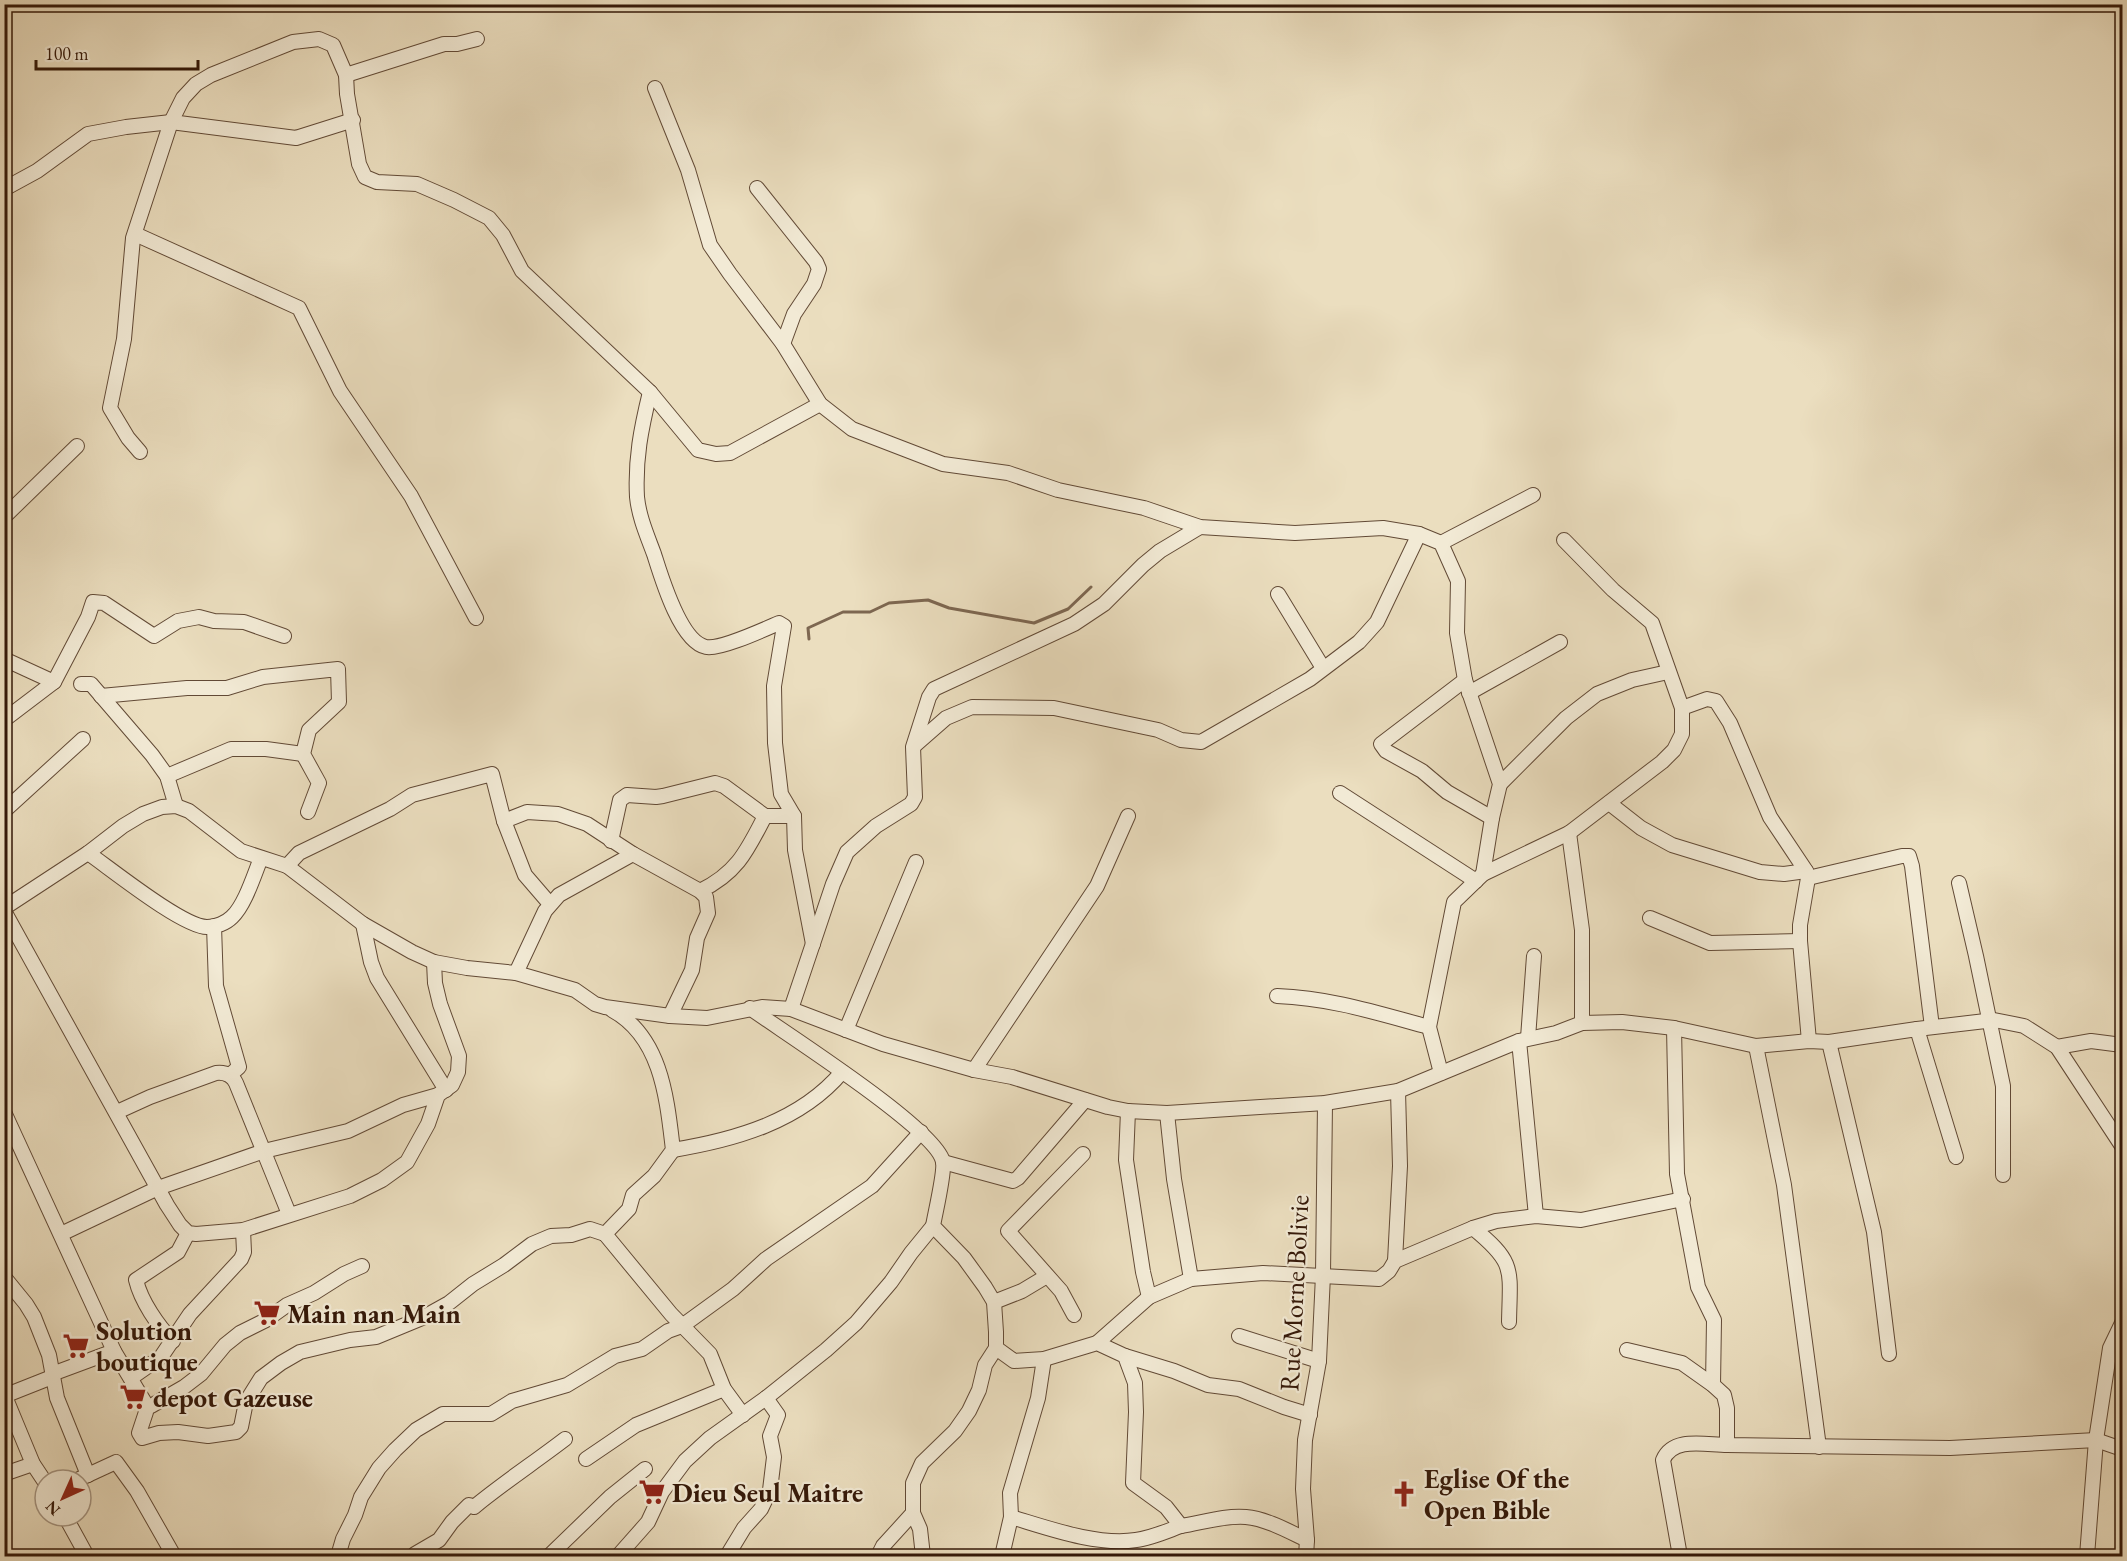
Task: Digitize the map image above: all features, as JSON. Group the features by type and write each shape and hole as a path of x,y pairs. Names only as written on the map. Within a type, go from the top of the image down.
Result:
{"street":[{"path":"140,452 128,438 110,408 124,339 133,238 171,122 183,98 196,84 211,75 294,42 319,39 333,45 346,75 359,164 364,177 377,182 417,184 489,218 503,235 522,271 650,393 698,450 716,454 730,453 820,404"},
{"path":"346,75 444,44 457,44 477,39"},
{"path":"656,88 688,170 710,245 783,345 820,404 852,429 943,464 1008,474 1058,490 1144,508 1200,527 1295,533 1383,528 1419,534 1441,543 1458,581 1456,633 1467,687 1500,784"},
{"path":"4,189 37,171 88,134 171,122 296,138 353,120"},
{"path":"757,188 816,262 819,269 814,284 794,314 783,345"},
{"path":"135,234 299,308 340,391 411,496 476,618"},
{"path":"650,393 638,440 637,498 643,525 663,584 678,619 699,645 710,648 747,637 779,623 784,626 774,686 775,743 781,794 789,804 794,816 795,850 813,944"},
{"path":"4,517 76,446"},
{"path":"1441,543 1533,495"},
{"path":"791,1009 840,865 847,852 876,826 911,804 915,797 914,747 928,697 934,688 1074,624 1104,604 1160,551 1200,527"},
{"path":"914,747 946,718 972,707 1054,708 1158,729 1181,740 1201,742 1310,679 1359,642 1377,622 1419,534"},
{"path":"1441,1073 1429,1027 1454,902 1479,877 1569,833 1662,762 1674,750 1682,734 1682,708 1652,623 1613,590 1564,540"},
{"path":"1278,594 1323,668"},
{"path":"4,720 54,682 93,602 104,603 154,636 178,621 199,617 214,621 244,622 284,636"},
{"path":"1492,818 1447,792 1422,771 1392,755 1381,744 1467,687 1560,642"},
{"path":"4,659 54,682"},
{"path":"102,696 187,688 227,688 263,677 338,669 339,702 309,730 303,754 319,783 308,812"},
{"path":"1479,877 1500,784 1566,718 1597,694 1632,680 1668,672"},
{"path":"81,684 91,684 152,755 167,776 177,806"},
{"path":"1682,708 1707,699 1716,701 1730,723 1770,817 1807,875 1800,941 1809,1041"},
{"path":"4,811 83,739"},
{"path":"167,776 231,749 266,749 303,754"},
{"path":"287,866 299,854 390,809 412,795 492,774 504,821 525,875 550,904"},
{"path":"611,841 620,800 627,795 656,798 715,783 724,786 765,816 794,816"},
{"path":"1340,793 1479,877"},
{"path":"1609,803 1647,832 1672,845 1760,872 1807,875 1909,856 1932,1027"},
{"path":"442,1093 407,1162 382,1180 350,1196 243,1230 188,1233 180,1225 158,1188 4,909 143,814 162,807 177,806 189,811 241,851 287,866 363,924 387,939 434,962 516,973 575,990 595,1004 605,1007 670,1016 708,1018 750,1008 791,1009 883,1044 974,1070 1012,1077 1128,1111 1167,1113 1325,1103 1398,1091 1524,1040 1556,1033 1582,1023 1622,1022 1674,1029 1756,1046 1809,1041 1829,1042 1988,1021 2024,1026 2057,1047 2118,1131 2122,1146"},
{"path":"504,821 527,812 558,814 586,824 633,854 700,891 706,897 708,913 697,938 692,970 670,1016"},
{"path":"700,891 719,882 745,854 765,816"},
{"path":"974,1070 1097,886 1128,816"},
{"path":"1569,833 1582,930 1582,1023"},
{"path":"88,853 183,919 205,927 220,924 233,916 261,858"},
{"path":"516,973 550,904 560,894 633,854"},
{"path":"846,1030 916,862"},
{"path":"1959,883 2002,1086 2002,1175"},
{"path":"1650,918 1710,943 1800,941"},
{"path":"363,924 377,978 442,1093"},
{"path":"214,926 216,986 239,1067 230,1076"},
{"path":"1534,956 1524,1040 1536,1216"},
{"path":"61,1234 158,1188 264,1151 348,1131 403,1106 442,1093 452,1085 458,1072 459,1056 435,983 434,962"},
{"path":"1277,996 1312,998 1344,1004 1429,1027"},
{"path":"605,1007 620,1015 639,1031 655,1057 666,1101 673,1150 654,1176 633,1195 629,1209 605,1234"},
{"path":"618,1557 648,1522 663,1492 685,1461 710,1438 766,1398 856,1323 891,1282 911,1252 933,1226 943,1162 933,1144 890,1105 750,1008"},
{"path":"1674,1029 1677,1174 1698,1287 1714,1320 1713,1385"},
{"path":"1917,1029 1956,1157"},
{"path":"2057,1047 2091,1041 2122,1046"},
{"path":"1829,1042 1874,1232 1889,1354"},
{"path":"1756,1046 1784,1185 1819,1447"},
{"path":"117,1112 221,1072 230,1076 236,1083 289,1215"},
{"path":"673,1150 713,1144 767,1126 830,1087 842,1072"},
{"path":"996,1348 1014,1361 1044,1359 1098,1343 1149,1297 1191,1279 1263,1273 1379,1279 1389,1271 1395,1261 1400,1166 1398,1091"},
{"path":"943,1162 1013,1181 1085,1100"},
{"name":"Rue Morne Bolivie","path":"1306,1557 1303,1489 1305,1440 1319,1361 1323,1275 1325,1103"},
{"path":"1128,1111 1126,1160 1149,1297"},
{"path":"4,1112 114,1351 144,1401 146,1412 140,1433 142,1438 159,1433 178,1432 208,1436 236,1432 241,1427 246,1402 261,1378 280,1363 300,1352 320,1346 376,1337 422,1318 449,1303 517,1253 541,1240 590,1229 605,1234 682,1326 710,1354 724,1389 743,1415"},
{"path":"1167,1113 1174,1179 1191,1279"},
{"path":"338,1557 361,1497 378,1468 416,1430 443,1414 491,1414 512,1401 567,1385 615,1356 642,1348 668,1331 682,1326 733,1289 766,1259 872,1186 921,1132"},
{"path":"1074,1315 1061,1291 1008,1231 1083,1154"},
{"path":"1395,1261 1473,1228 1496,1221 1536,1216 1581,1220 1683,1199"},
{"path":"923,1557 920,1529 913,1513 913,1483 922,1463 955,1431 969,1411 979,1390 985,1365 996,1348 993,1302 964,1258 933,1226"},
{"path":"1473,1228 1493,1244 1504,1257 1510,1273 1509,1322"},
{"path":"131,1378 161,1357 190,1314 241,1259 244,1252 243,1230"},
{"path":"173,1341 165,1333 151,1310 136,1280 178,1252 188,1233"},
{"path":"145,1407 151,1406 184,1387 201,1374 225,1345 240,1333 266,1320 287,1305 314,1293 344,1274 362,1266"},
{"path":"993,1302 1022,1291 1047,1276"},
{"path":"4,1277 34,1317 49,1355 52,1375 80,1468"},
{"path":"2087,1557 2096,1440 2110,1348 2122,1323"},
{"path":"1239,1336 1319,1361"},
{"path":"1098,1343 1125,1356 1174,1371 1208,1385 1239,1389 1310,1415"},
{"path":"1628,1350 1682,1364 1724,1395 1727,1408 1727,1445"},
{"path":"36,1468 5,1395 114,1351"},
{"path":"1125,1356 1135,1383 1133,1483 1166,1507 1181,1526"},
{"path":"1002,1557 1011,1517 1010,1493 1038,1398 1044,1359"},
{"path":"586,1459 636,1425 724,1389"},
{"path":"727,1557 744,1528 761,1509 770,1490 774,1457 770,1436 778,1415 766,1398"},
{"path":"415,1557 415,1554 439,1540 452,1522 469,1505 474,1508 496,1488 525,1470 565,1438"},
{"path":"1680,1557 1663,1460 1666,1452 1677,1444 1950,1448 2096,1440 2122,1449"},
{"path":"93,1472 116,1462 137,1491 174,1557"},
{"path":"4,1474 33,1464"},
{"path":"549,1557 610,1497 645,1469"},
{"path":"878,1557 884,1546 913,1513"},
{"path":"1011,1517 1071,1534 1111,1541 1136,1540 1181,1526 1232,1517 1247,1517 1280,1527 1306,1540"},
{"path":"71,1528 87,1557"}],"waterway":[{"path":"809,639 808,628 843,612 870,612 889,603 928,600 949,608 1034,623 1068,609 1091,587"}],"place":[{"name":"Main nan Main","path":"267,1313"},
{"name":"Solution boutique","path":"76,1346"},
{"name":"depot Gazeuse","path":"133,1397"},
{"name":"Dieu Seul Maitre","path":"652,1492"},
{"name":"Eglise Of the Open Bible","path":"1404,1494"}]}
